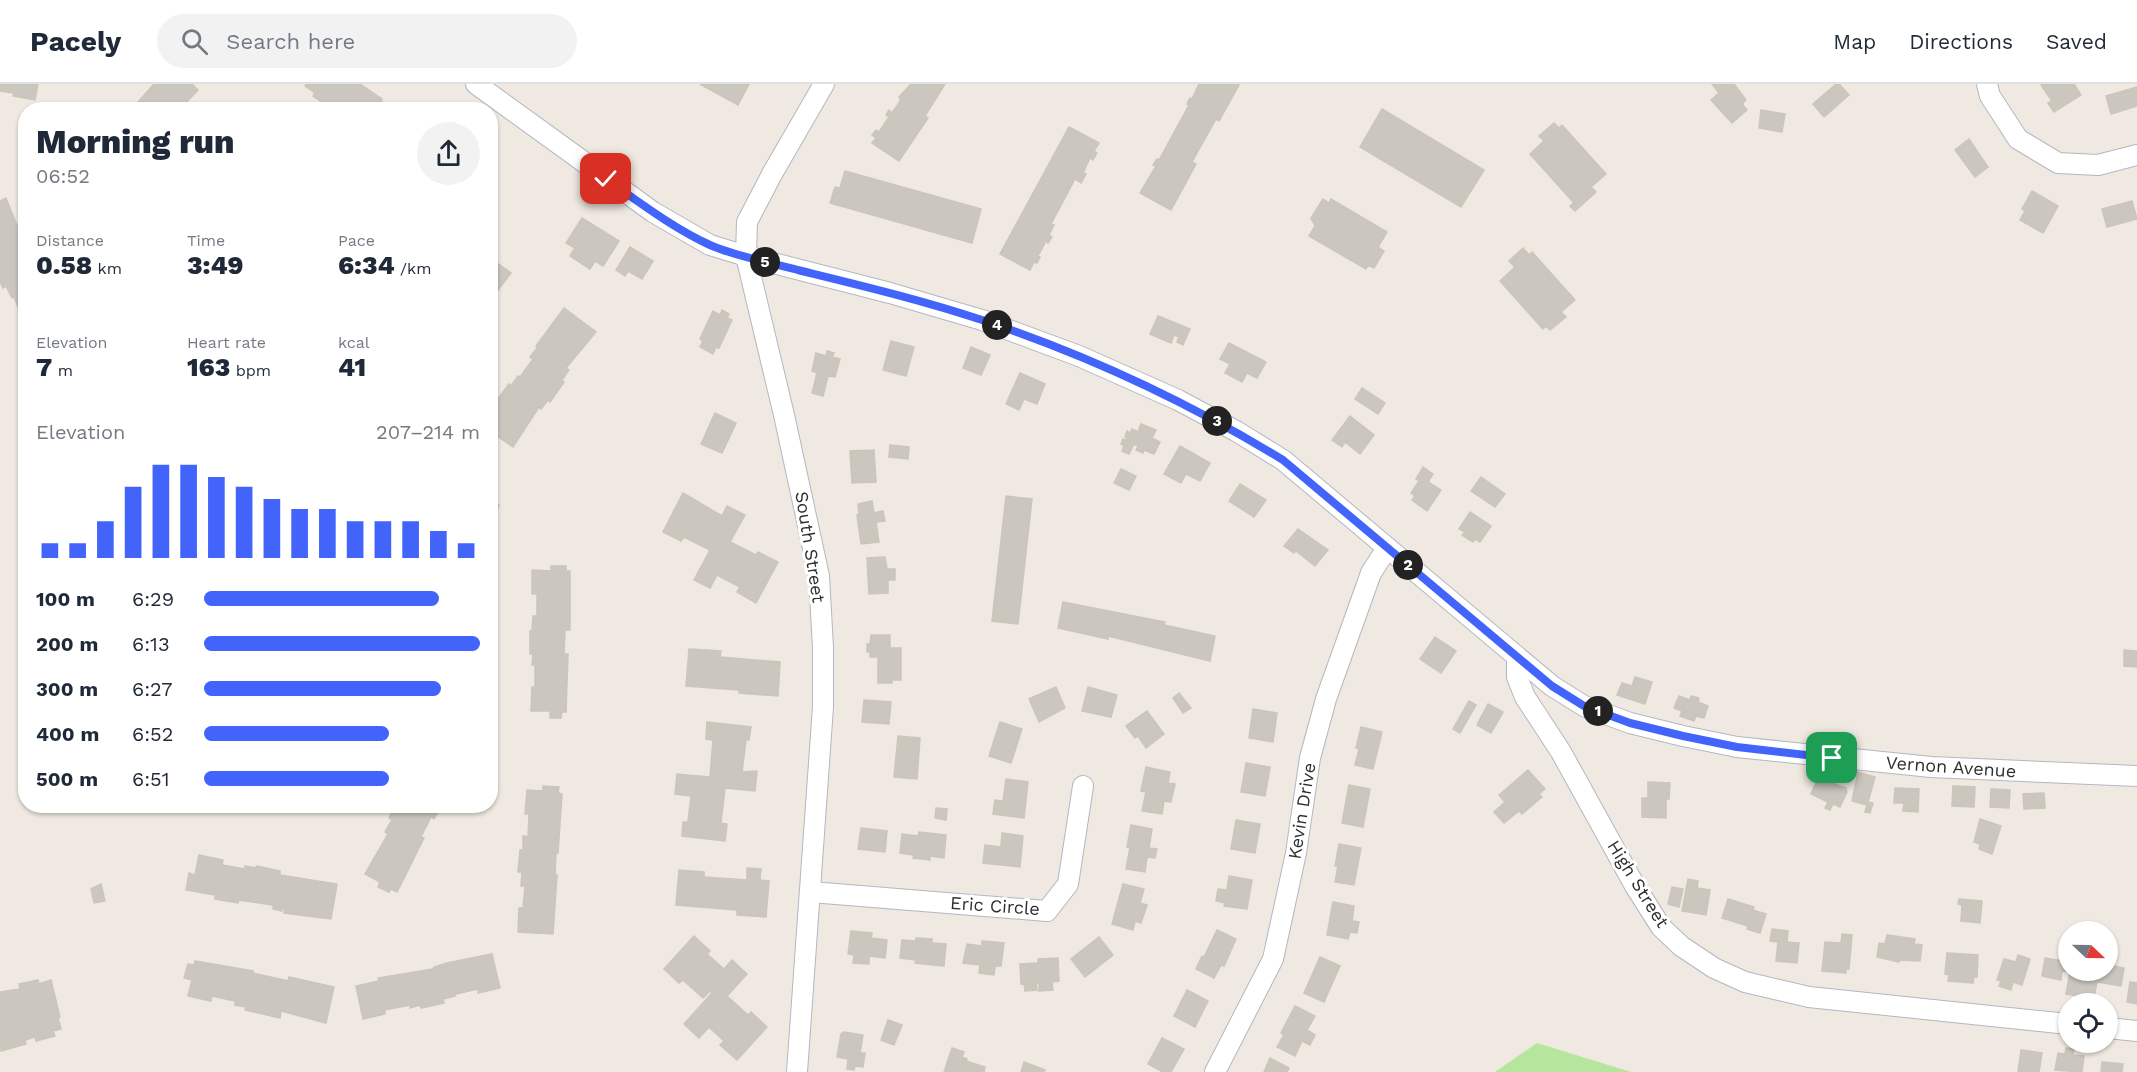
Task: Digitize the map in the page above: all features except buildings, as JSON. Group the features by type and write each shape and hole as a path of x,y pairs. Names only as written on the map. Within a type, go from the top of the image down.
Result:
{"street":[{"name":"Vernon Avenue","path":"476,84 653,212 710,245 982,320 1079,356 1178,400 1236,431 1283,460 1552,686 1584,706 1630,723 1737,747 1931,767 2137,776"},
{"name":"South Street","path":"797,1072 823,707 823,647 819,576 746,256 747,222 824,84"},
{"path":"1987,84 1990,96 2018,139 2058,163 2098,165 2137,155"},
{"name":"Kevin Drive","path":"1215,1072 1273,959 1296,853 1310,758 1326,699 1371,573 1387,548"},
{"name":"High Street","path":"1517,657 1517,677 1525,697 1561,752 1635,886 1661,927 1681,946 1714,968 1745,982 1809,997 2058,1023"},
{"name":"Eric Circle","path":"811,892 1047,910 1068,884 1083,786"},
{"path":"2118,1029 2137,1031"}],"green space":[{"path":"1537,1043 1631,1072 1495,1072"}],"route":[{"path":"606,179 653,212 710,245 982,320 1079,356 1178,400 1236,431 1283,460 1552,686 1584,706 1630,723 1683,736 1737,747 1832,758"}]}
